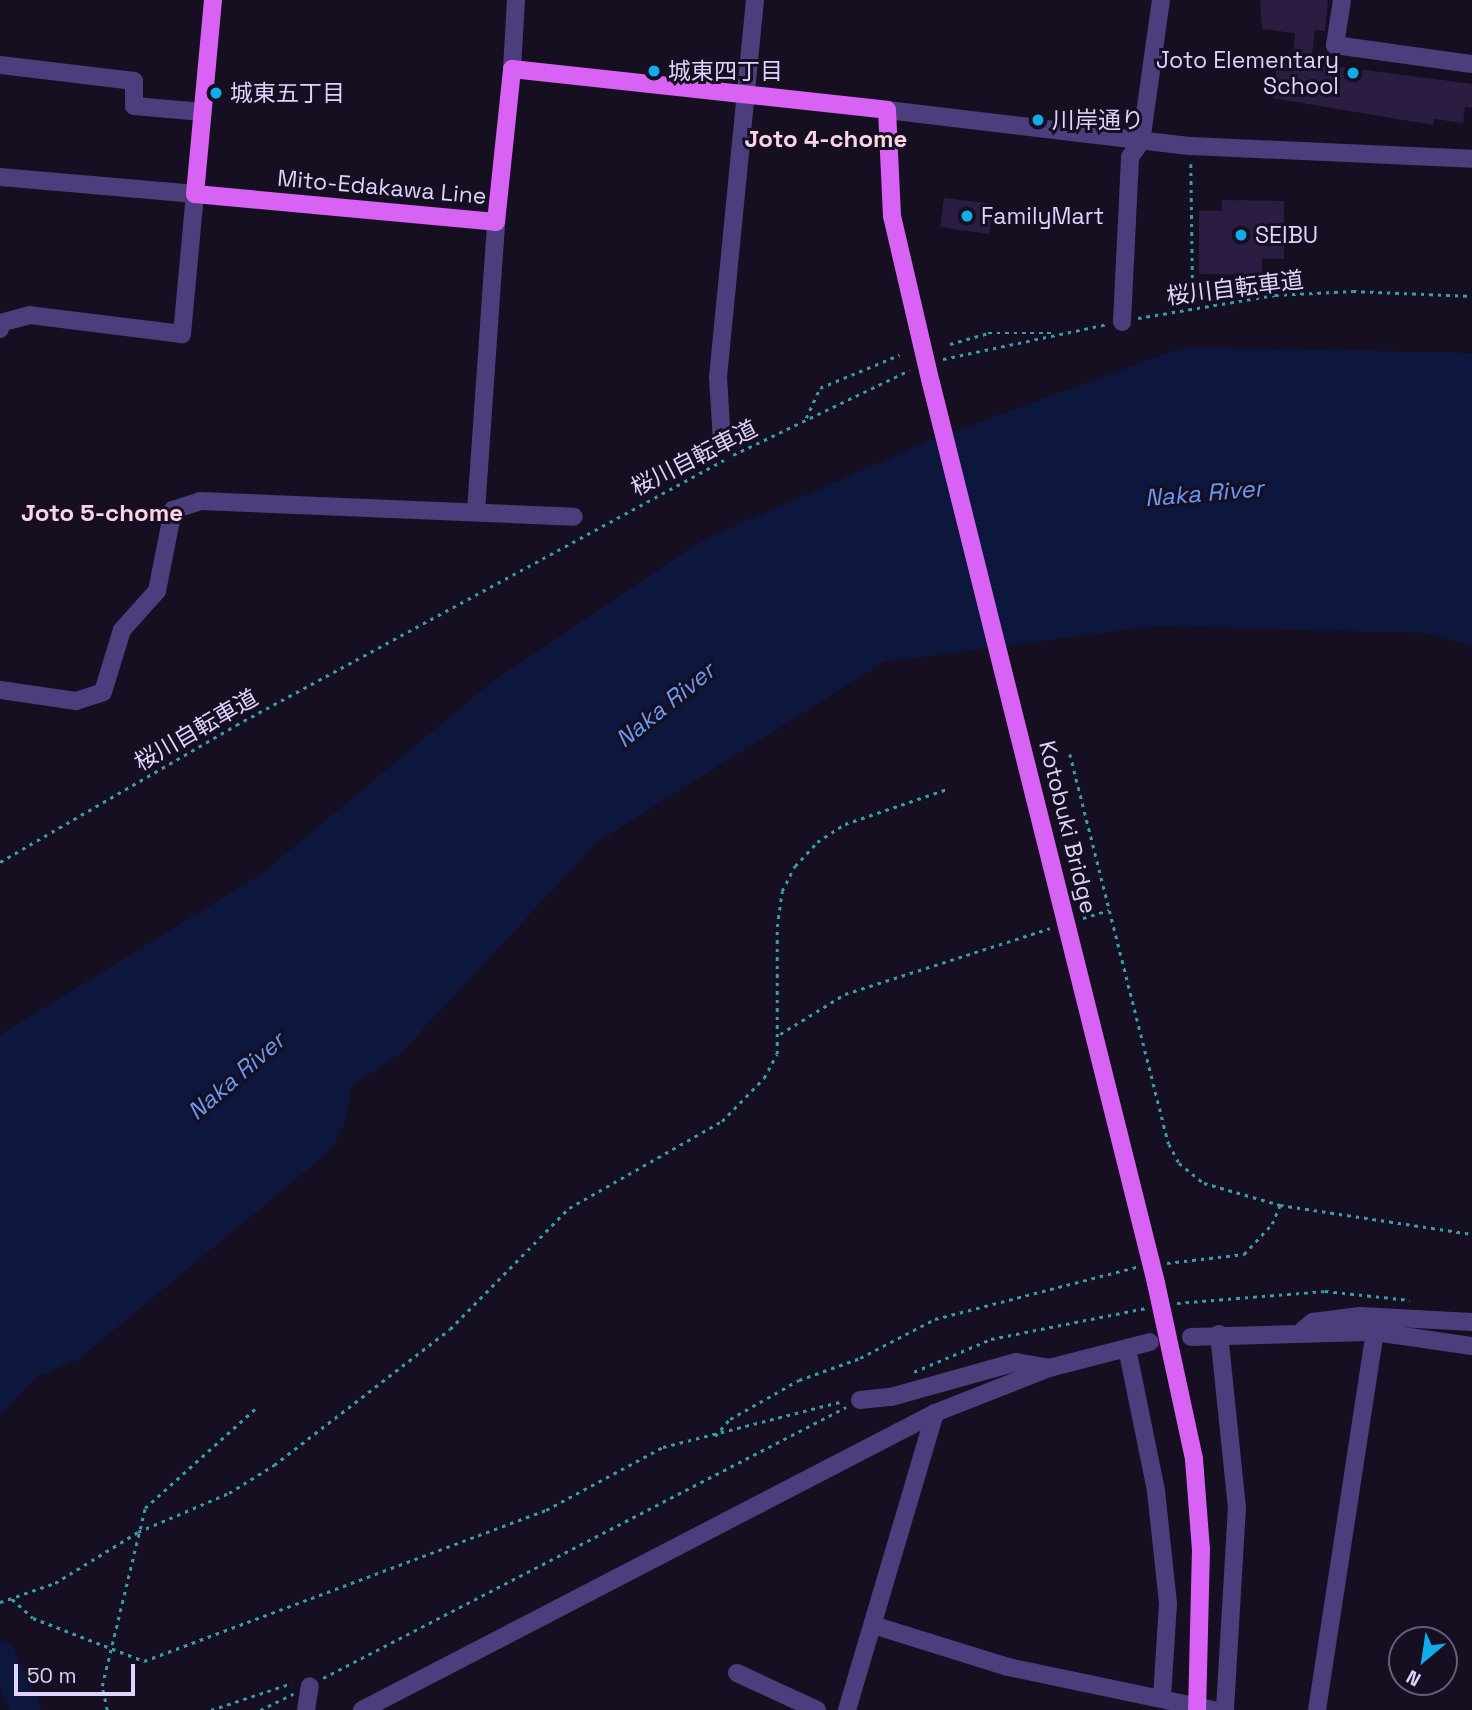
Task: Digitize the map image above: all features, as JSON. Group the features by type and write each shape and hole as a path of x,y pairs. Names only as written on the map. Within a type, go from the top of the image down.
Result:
{"main road":[{"path":"195,194 213,0"},
{"path":"512,69 746,91 887,110 892,216 929,374"},
{"name":"Mito-Edakawa Line","path":"195,194 496,222 512,69"},
{"name":"Kotobuki Bridge","path":"929,374 1156,1283 1194,1459 1201,1549 1203,1709"}],"street":[{"path":"512,69 516,0"},
{"path":"722,442 718,377 755,0"},
{"path":"1122,321 1130,157 1140,142 1161,0"},
{"path":"1342,0 1335,45 1472,64"},
{"path":"0,65 134,81 134,106 203,112"},
{"path":"887,110 1140,142 1472,159"},
{"path":"0,177 195,194 182,334 30,315 0,325"},
{"path":"476,511 496,222"},
{"path":"0,690 76,701 103,692 122,630 157,591 173,510 200,501 574,517"},
{"path":"1300,1332 1313,1322 1360,1316 1472,1322"},
{"path":"1317,1710 1375,1332"},
{"path":"1191,1337 1219,1334 1375,1332 1472,1346"},
{"path":"1219,1334 1237,1507 1225,1710"},
{"path":"362,1710 934,1413 1049,1368 1150,1342"},
{"path":"1127,1348 1156,1491 1167,1592 1162,1696"},
{"path":"860,1400 891,1397 1016,1362 1049,1368"},
{"path":"847,1710 873,1625 894,1536 934,1413"},
{"path":"873,1625 1008,1667 1162,1696 1203,1709"},
{"path":"737,1673 817,1710"},
{"path":"306,1710 310,1686"}],"path":[{"path":"1191,146 1193,305"},
{"name":"桜川自転車道","path":"0,862 561,546 806,419 929,374 1057,333 1193,305 1353,291 1472,296"},
{"path":"950,344 988,333 1057,333"},
{"path":"806,419 820,388 899,355"},
{"path":"1070,754 1169,1143 1179,1163 1204,1183 1280,1205 1472,1234"},
{"path":"0,1602 54,1583 138,1532 229,1493 403,1370 569,1208 722,1121 764,1078 780,1034 777,927 782,891 795,866 817,842 845,824 947,789"},
{"path":"1070,922 1110,910"},
{"path":"780,1034 845,994 1057,926"},
{"path":"1158,1264 1244,1254 1272,1224 1280,1205"},
{"path":"715,1436 730,1419 799,1380 860,1358 935,1319 1144,1266"},
{"path":"11,1599 33,1618 110,1652 144,1661 267,1618 546,1510 663,1447 715,1436 829,1403 860,1400"},
{"path":"107,1710 102,1686 145,1508 173,1478 257,1407"},
{"path":"211,1710 287,1682 310,1686"}],"water":[{"name":"Naka River","path":"1184,347 1472,353 1472,646 1425,633 1155,626 884,662 597,842 400,1054 352,1086 345,1121 332,1149 79,1359 35,1378 0,1416 0,1035 260,875 493,681 701,541 931,440"}],"building":[{"path":"1260,0 1328,0 1325,31 1315,30 1311,63 1472,84 1472,108 1465,107 1463,123 1434,119 1433,125 1273,98 1278,58 1293,60 1295,33 1262,29"},
{"name":"FamilyMart","path":"944,198 993,204 989,234 940,227"},
{"name":"SEIBU","path":"1222,200 1284,201 1284,259 1262,259 1262,275 1199,274 1199,211 1222,211"}],"waterway":[{"path":"0,1655 26,1710"}],"place":[{"name":"城東四丁目","path":"654,71"},
{"name":"Joto Elementary School","path":"1353,73"},
{"name":"城東五丁目","path":"216,93"},
{"name":"川岸通り","path":"1038,120"},
{"name":"FamilyMart","path":"967,216"},
{"name":"SEIBU","path":"1241,235"}],"district":[{"name":"Joto 4-chome","path":"826,139"},
{"name":"Joto 5-chome","path":"102,513"}]}
